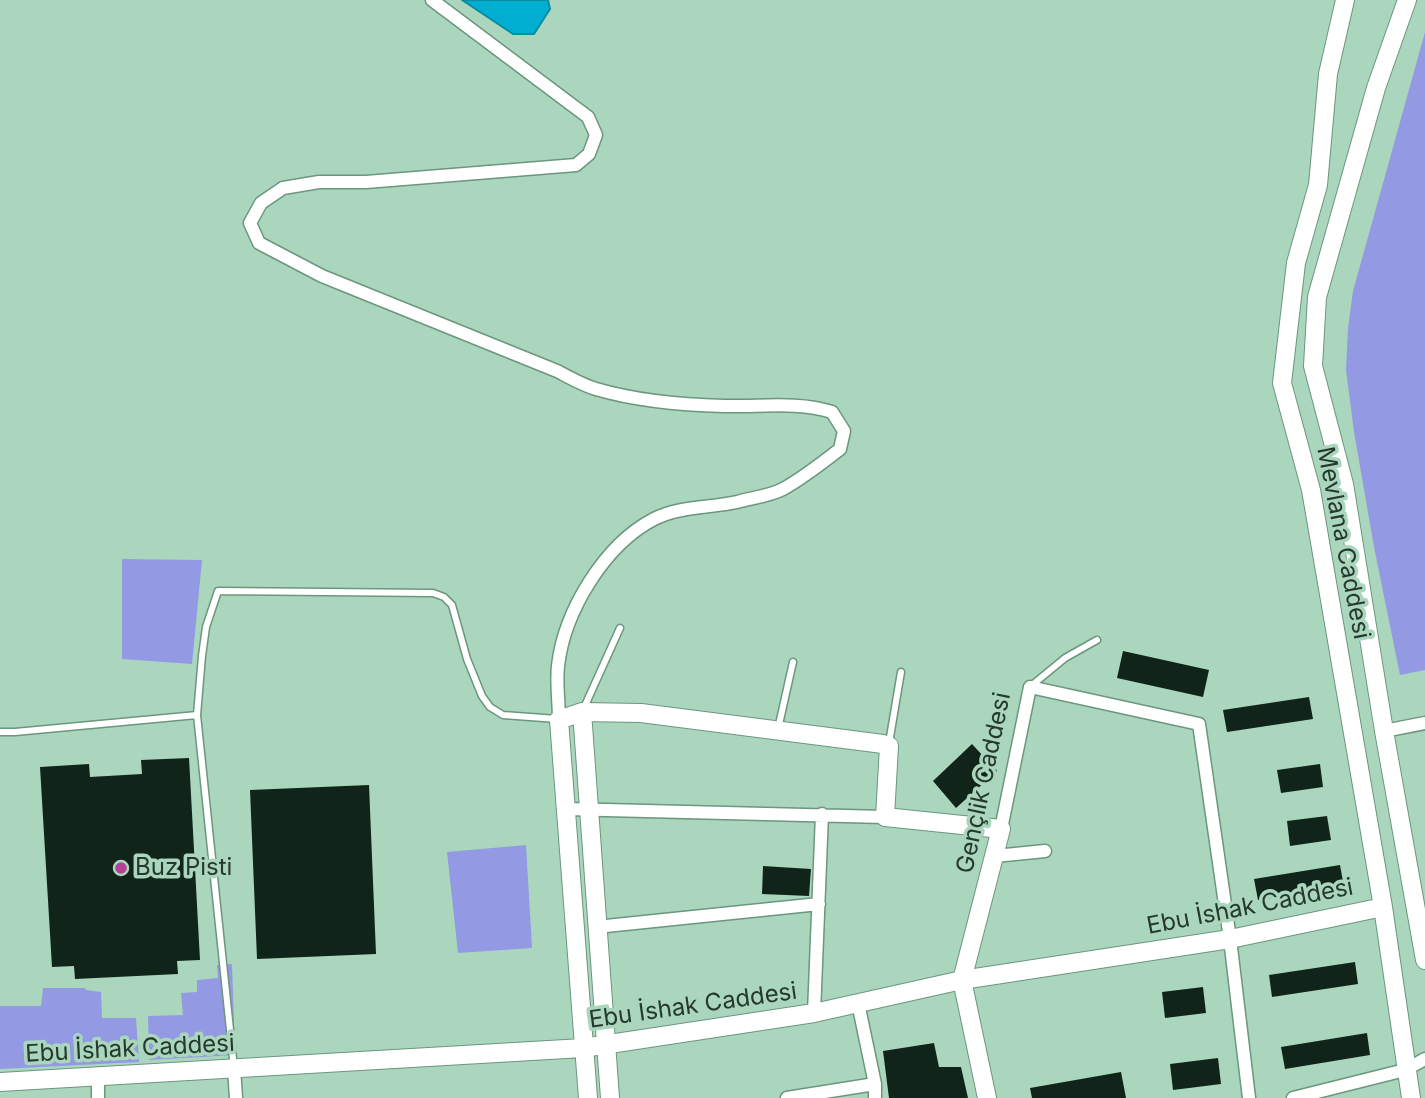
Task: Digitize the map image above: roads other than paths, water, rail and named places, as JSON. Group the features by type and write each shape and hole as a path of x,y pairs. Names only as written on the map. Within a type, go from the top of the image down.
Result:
{"street":[{"path":"432,0 587,117 596,135 589,154 576,165 366,182 320,182 283,188 261,203 250,223 259,243 322,276 594,388 642,400 723,406 779,405 819,408 832,412 844,431 840,449 782,490 735,502 674,512 654,519 623,541 597,570 566,627 558,667 559,720 587,1098"},
{"name":"Mevlana Caddesi","path":"1345,0 1328,74 1318,185 1296,263 1282,383 1311,490 1383,907 1411,1098"},
{"name":"Mevlana Caddesi","path":"1407,0 1376,88 1317,297 1313,366 1344,484 1425,960"},
{"path":"1311,490 1344,484"},
{"name":"Gençlik Caddesi","path":"987,1098 962,980 995,856 1030,687 1199,724 1230,939 1249,1098"},
{"path":"559,720 582,712 641,713 888,747 885,817"},
{"path":"582,712 610,1098"},
{"path":"1384,731 1425,723"},
{"path":"566,809 822,814 885,817 1001,829"},
{"path":"814,1013 822,814"},
{"path":"995,856 1045,851"},
{"path":"596,927 819,904"},
{"name":"Ebu İshak Caddesi","path":"0,1082 98,1074 583,1048 814,1013 962,980 1230,939 1383,907"},
{"path":"858,1003 875,1084 875,1098"},
{"path":"1293,1098 1405,1070 1425,1059"},
{"path":"233,1068 236,1098"},
{"path":"98,1074 98,1098"},
{"path":"787,1098 875,1084"}],"lane":[{"path":"233,1068 197,715 201,656 206,627 218,591 433,593 444,597 452,605 467,659 482,696 490,707 503,715 559,720"},
{"path":"582,712 620,628"},
{"path":"1030,687 1065,658 1097,640"},
{"path":"777,730 793,662"},
{"path":"888,747 901,672"},
{"path":"0,732 197,715"}],"place":[{"name":"Buz Pisti","path":"121,868"}]}
